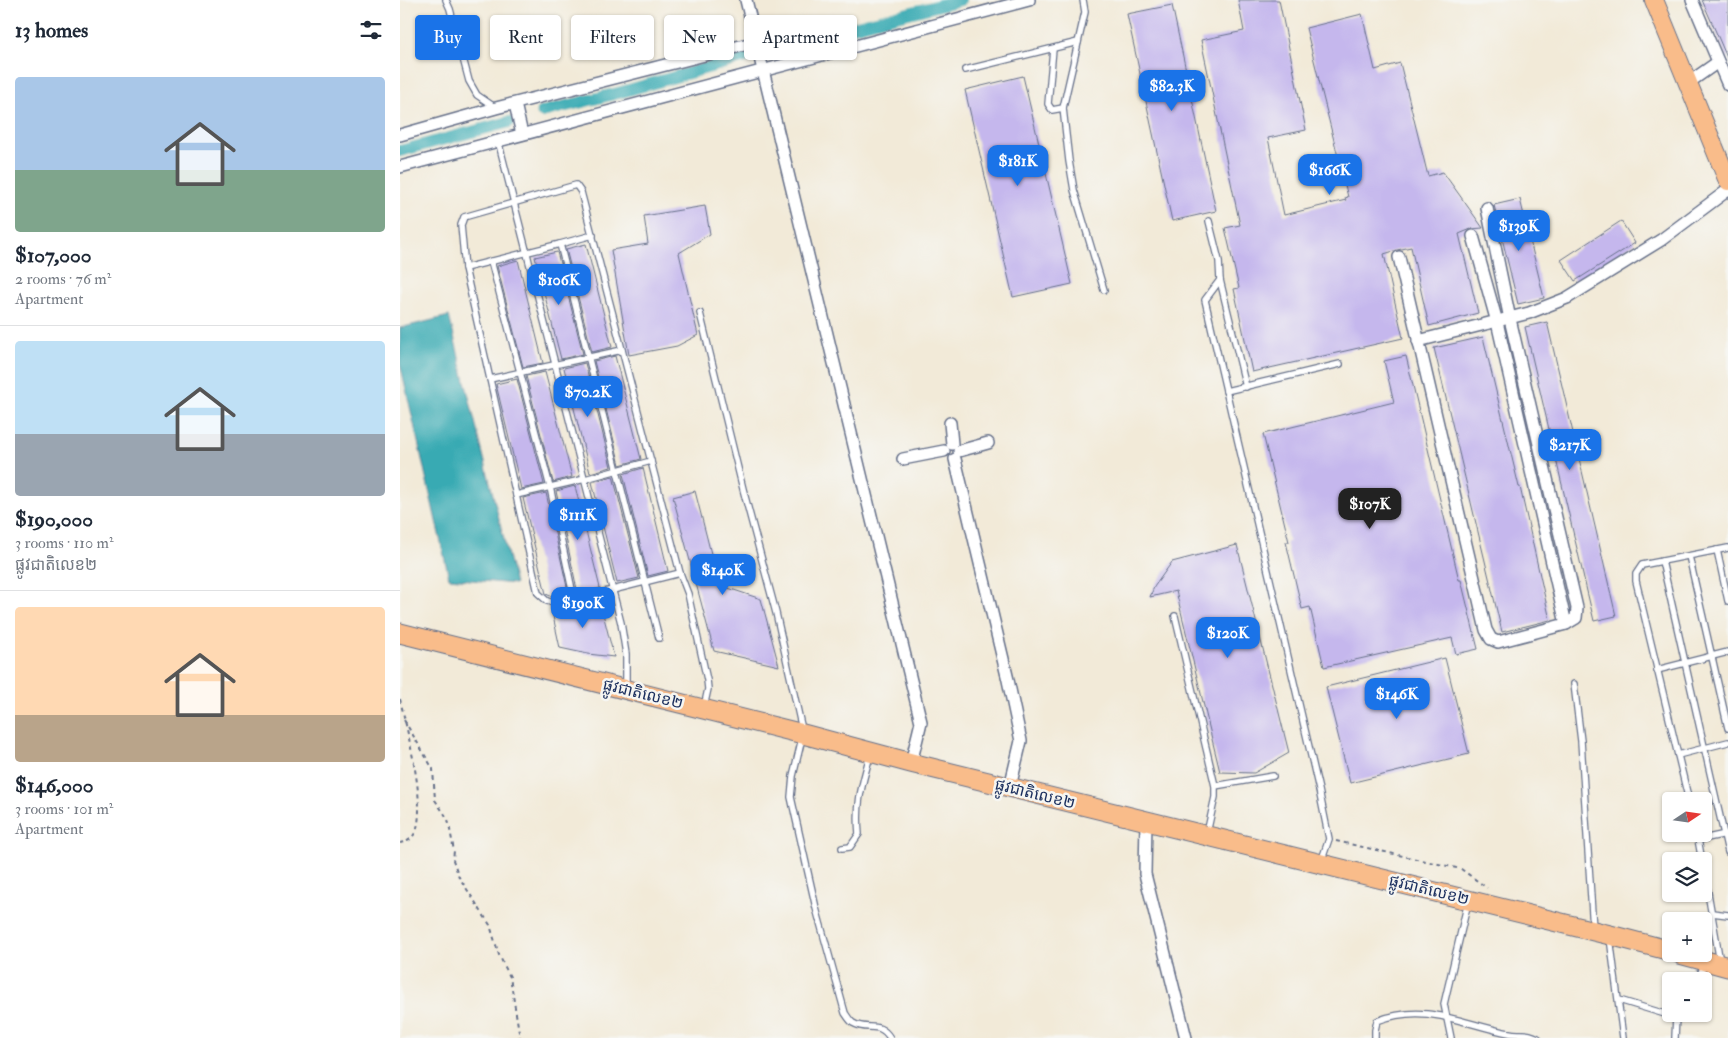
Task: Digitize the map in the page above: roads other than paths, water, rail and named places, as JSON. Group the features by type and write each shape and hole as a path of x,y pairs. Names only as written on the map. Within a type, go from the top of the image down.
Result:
{"highway":[{"name":"ផ្លូវជាតិលេខ២","path":"400,633 803,734 871,753 1662,949"}],"main road":[{"path":"1654,0 1728,181"}],"street":[{"path":"746,0 750,15"},
{"path":"400,167 1029,0"},
{"path":"1692,0 1728,85"},
{"path":"400,135 496,108 744,45"},
{"path":"760,60 921,722 911,763"},
{"path":"1688,83 1718,62"},
{"path":"515,104 522,134"},
{"path":"1418,341 1529,314 1566,298 1661,240 1728,190"},
{"path":"1399,257 1486,630 1491,639 1498,642 1566,624 1576,618 1577,608 1510,319 1487,208"},
{"path":"1473,236 1497,322 1566,624"},
{"path":"950,423 952,451 1021,741 1010,787"},
{"path":"903,459 988,444"},
{"path":"1146,821 1145,874 1186,1038"}],"lane":[{"path":"446,0 469,81 477,95 496,108"},
{"path":"1083,0 1085,12 1063,108 1073,183 1104,290"},
{"path":"965,70 1078,42"},
{"path":"1054,49 1048,104 1052,110 1063,108"},
{"path":"498,140 613,589 626,654 626,690"},
{"path":"680,573 557,604 548,601 538,594 466,268 461,235 461,225 464,217 576,186 581,192 680,573 688,594 707,680 708,689 704,710"},
{"path":"1210,221 1220,280 1246,386"},
{"path":"466,268 592,235"},
{"path":"560,244 659,638"},
{"path":"491,262 550,487 574,599"},
{"path":"1220,280 1205,300 1285,638 1329,840 1320,864"},
{"path":"700,313 743,489 776,613 803,734 793,776 791,797 816,908 845,1013 852,1022 885,1030 890,1038"},
{"path":"490,379 622,350"},
{"path":"1226,391 1340,364"},
{"path":"516,495 651,461"},
{"path":"1687,792 1636,582 1636,574 1642,565 1728,548"},
{"path":"1717,550 1728,600"},
{"path":"1689,556 1728,728"},
{"path":"1662,561 1684,663 1726,833 1728,852"},
{"path":"1175,616 1215,786 1215,797 1206,836"},
{"path":"1658,670 1728,652"},
{"path":"1574,684 1602,933 1619,1000 1623,1038"},
{"path":"1678,755 1728,742"},
{"path":"842,848 850,847 859,834 858,797 871,753"},
{"path":"1215,786 1273,776"},
{"path":"1712,835 1726,833"},
{"path":"1451,1038 1444,1004 1469,900"},
{"path":"1708,972 1718,964 1712,913 1728,915"},
{"path":"1619,1000 1662,1011"},
{"path":"1375,1038 1377,1021 1407,1013 1446,1016 1510,1034 1528,1033 1538,1038"},
{"path":"1675,1038 1676,1022"}],"water":[{"path":"449,316 515,584 449,578 400,363 400,328"}],"waterway":[{"path":"857,26 960,0"},
{"path":"542,112 744,57"},
{"path":"400,151 509,122"}]}
